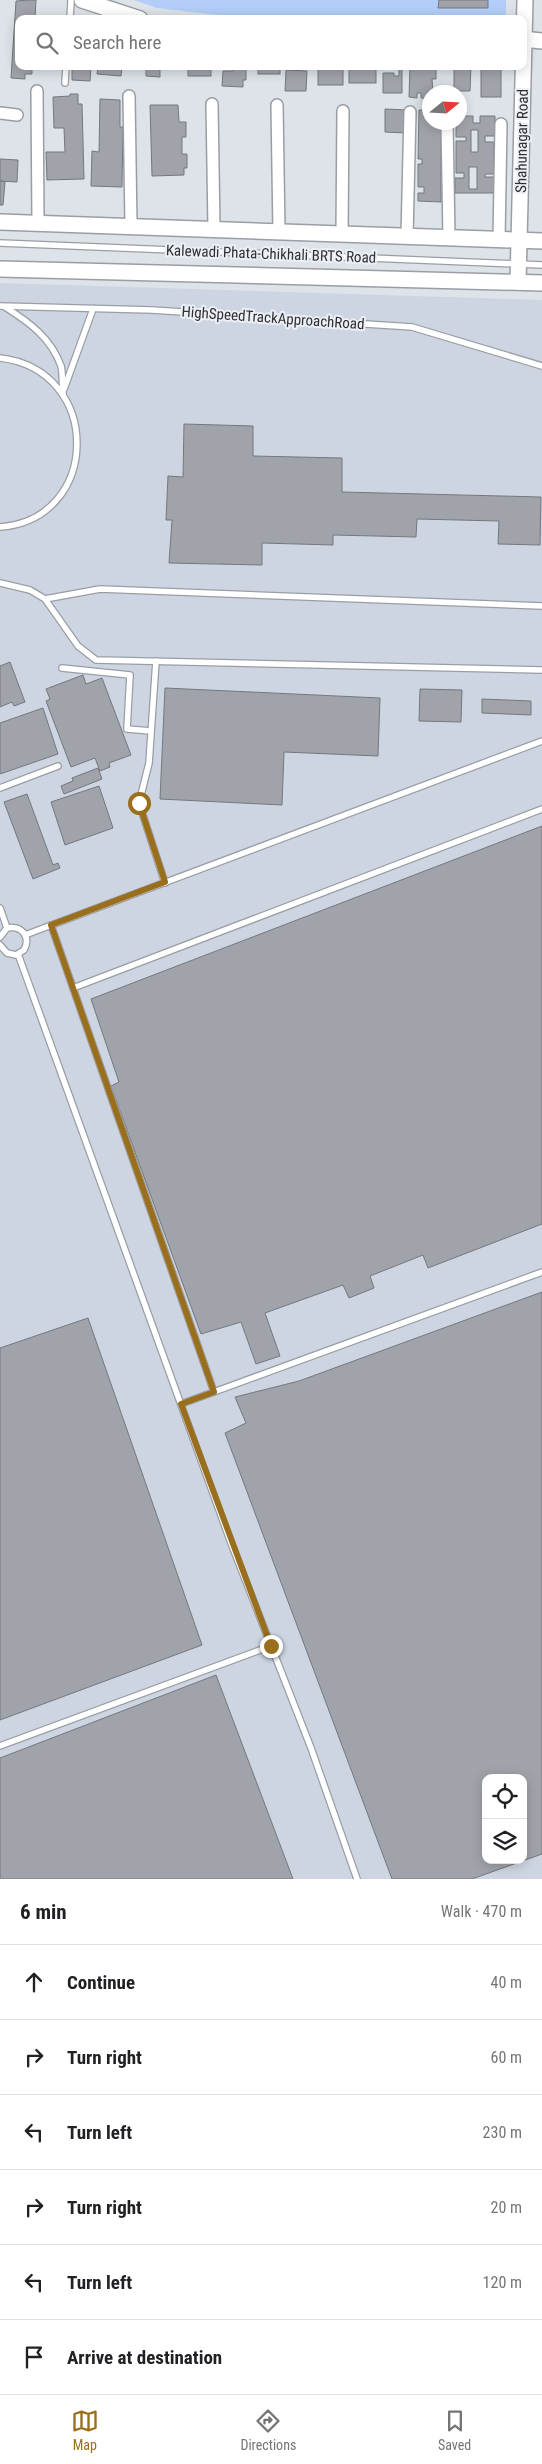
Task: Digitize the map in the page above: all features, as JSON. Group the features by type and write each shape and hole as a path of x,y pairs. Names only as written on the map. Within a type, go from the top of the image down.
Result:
{"main road":[{"path":"82,0 128,15"},
{"name":"Shahunagar Road","path":"525,0 525,15"},
{"path":"527,39 542,40"},
{"name":"Shahunagar Road","path":"518,282 523,70"},
{"path":"0,222 542,242"},
{"path":"0,269 542,284"}],"street":[{"path":"37,91 38,223"},
{"path":"129,96 131,226"},
{"path":"212,104 214,229"},
{"path":"277,105 279,232"},
{"path":"342,111 342,234"},
{"path":"407,236 410,112"},
{"path":"0,113 17,114"},
{"path":"499,240 502,124"},
{"path":"447,130 449,238"}],"lane":[{"path":"70,15 72,0"},
{"path":"65,82 66,70"},
{"name":"Kalewadi Phata-Chikhali BRTS Road","path":"0,243 542,265"},
{"path":"3,306 30,322 48,342 61,367 62,393"},
{"name":"HighSpeedTrackApproachRoad","path":"3,306 152,310 412,327 541,366"},
{"path":"62,393 93,309"},
{"path":"0,358 16,360 42,373 62,393 75,419 78,447 72,474 58,498 38,516 12,526 0,527"},
{"path":"0,583 30,590 45,599 78,646 96,660 542,670"},
{"path":"45,599 100,588 542,606"},
{"path":"156,662 149,763 139,803 165,882"},
{"path":"62,668 130,675 127,729 151,731"},
{"path":"26,935 542,741"},
{"path":"0,788 58,766"},
{"path":"73,988 542,810"},
{"path":"0,908 7,928"},
{"path":"51,925 214,1392"},
{"path":"0,937 7,928 16,927 26,935"},
{"path":"0,946 7,954 18,954 26,945 26,935"},
{"path":"18,954 181,1404 357,1879"},
{"path":"181,1404 542,1272"},
{"path":"0,1746 271,1646"}],"shaded area":[{"path":"134,0 506,0 506,15 217,15 157,8"},
{"path":"0,283 542,300 542,1879 0,1879"}],"building":[{"path":"36,0 35,15 15,15 16,1"},
{"path":"439,0 488,0 488,8 438,8"},
{"path":"15,16 15,70 32,70 32,74 25,74 25,79 11,78"},
{"path":"72,70 91,70 90,81 72,80"},
{"path":"98,70 122,70 121,76 97,74"},
{"path":"146,70 160,70 160,77 146,76"},
{"path":"188,70 211,70 211,76 188,76"},
{"path":"246,70 246,80 243,80 243,87 222,86 223,71"},
{"path":"258,70 280,70 280,74 258,74"},
{"path":"286,70 307,71 306,91 285,91"},
{"path":"318,70 343,70 343,85 318,85"},
{"path":"349,70 376,70 376,83 349,83"},
{"path":"399,70 402,70 402,93 383,93 383,73 394,73 394,76 399,76"},
{"path":"410,70 436,70 436,79 432,79 432,85 422,85 422,98 421,93 417,93 417,98 409,97"},
{"path":"454,70 471,70 470,91 467,91 467,85 454,85"},
{"path":"481,70 501,70 501,97 481,97"},
{"path":"70,94 78,94 78,104 82,104 84,179 47,180 46,152 65,152 64,128 54,128 53,97 70,96"},
{"path":"100,99 120,100 120,127 123,127 122,187 91,186 92,151 99,152"},
{"path":"150,105 178,105 179,122 186,122 186,137 182,137 182,154 187,154 187,168 184,168 184,175 152,176"},
{"path":"385,109 407,110 407,133 385,132"},
{"path":"419,110 422,110 422,130 441,130 441,202 418,201 418,193 424,193 424,187 418,187 418,164 422,164 422,159 418,159"},
{"path":"467,116 473,116 473,123 480,123 480,116 495,116 495,136 485,136 485,142 494,142 494,174 485,174 485,177 494,177 494,193 455,193 455,178 464,178 464,173 456,173 456,141 466,141 466,137 456,137 456,130 467,130","holes":["471,130 478,130 478,152 471,152","469,167 477,167 477,189 469,189"]},
{"path":"0,159 18,160 17,182 0,181"},
{"path":"0,181 5,182 3,205 0,205"},
{"path":"184,424 253,426 253,456 342,458 342,492 541,497 540,545 498,544 499,521 417,519 416,537 333,535 333,545 262,543 262,565 169,563 172,520 166,520 168,476 183,477"},
{"path":"10,662 25,702 14,706 12,702 0,707 0,666"},
{"path":"83,675 86,684 102,678 131,755 109,763 110,767 100,771 95,758 71,767 46,701 50,699 46,689"},
{"path":"165,688 380,698 378,756 284,752 282,805 160,799"},
{"path":"420,689 462,690 461,722 419,721"},
{"path":"482,699 531,701 531,715 482,713"},
{"path":"43,708 58,754 0,774 0,723"},
{"path":"98,768 102,779 64,794 61,786 73,781 72,778"},
{"path":"99,786 113,828 65,845 51,802"},
{"path":"27,794 53,865 58,863 60,868 33,879 4,802"},
{"path":"542,826 542,1224 428,1268 423,1255 370,1276 374,1288 349,1298 343,1285 265,1313 280,1356 256,1364 241,1322 201,1334 111,1086 119,1082 91,999"},
{"path":"542,1292 542,1854 527,1859 527,1774 482,1774 482,1864 514,1864 472,1879 392,1879 225,1433 246,1423 235,1397 299,1381"},
{"path":"88,1318 202,1645 0,1720 0,1348"},
{"path":"216,1675 293,1879 0,1879 0,1758"}],"route":[{"path":"139,803 165,882 51,925 214,1392 181,1404 231,1543 271,1646"}]}
